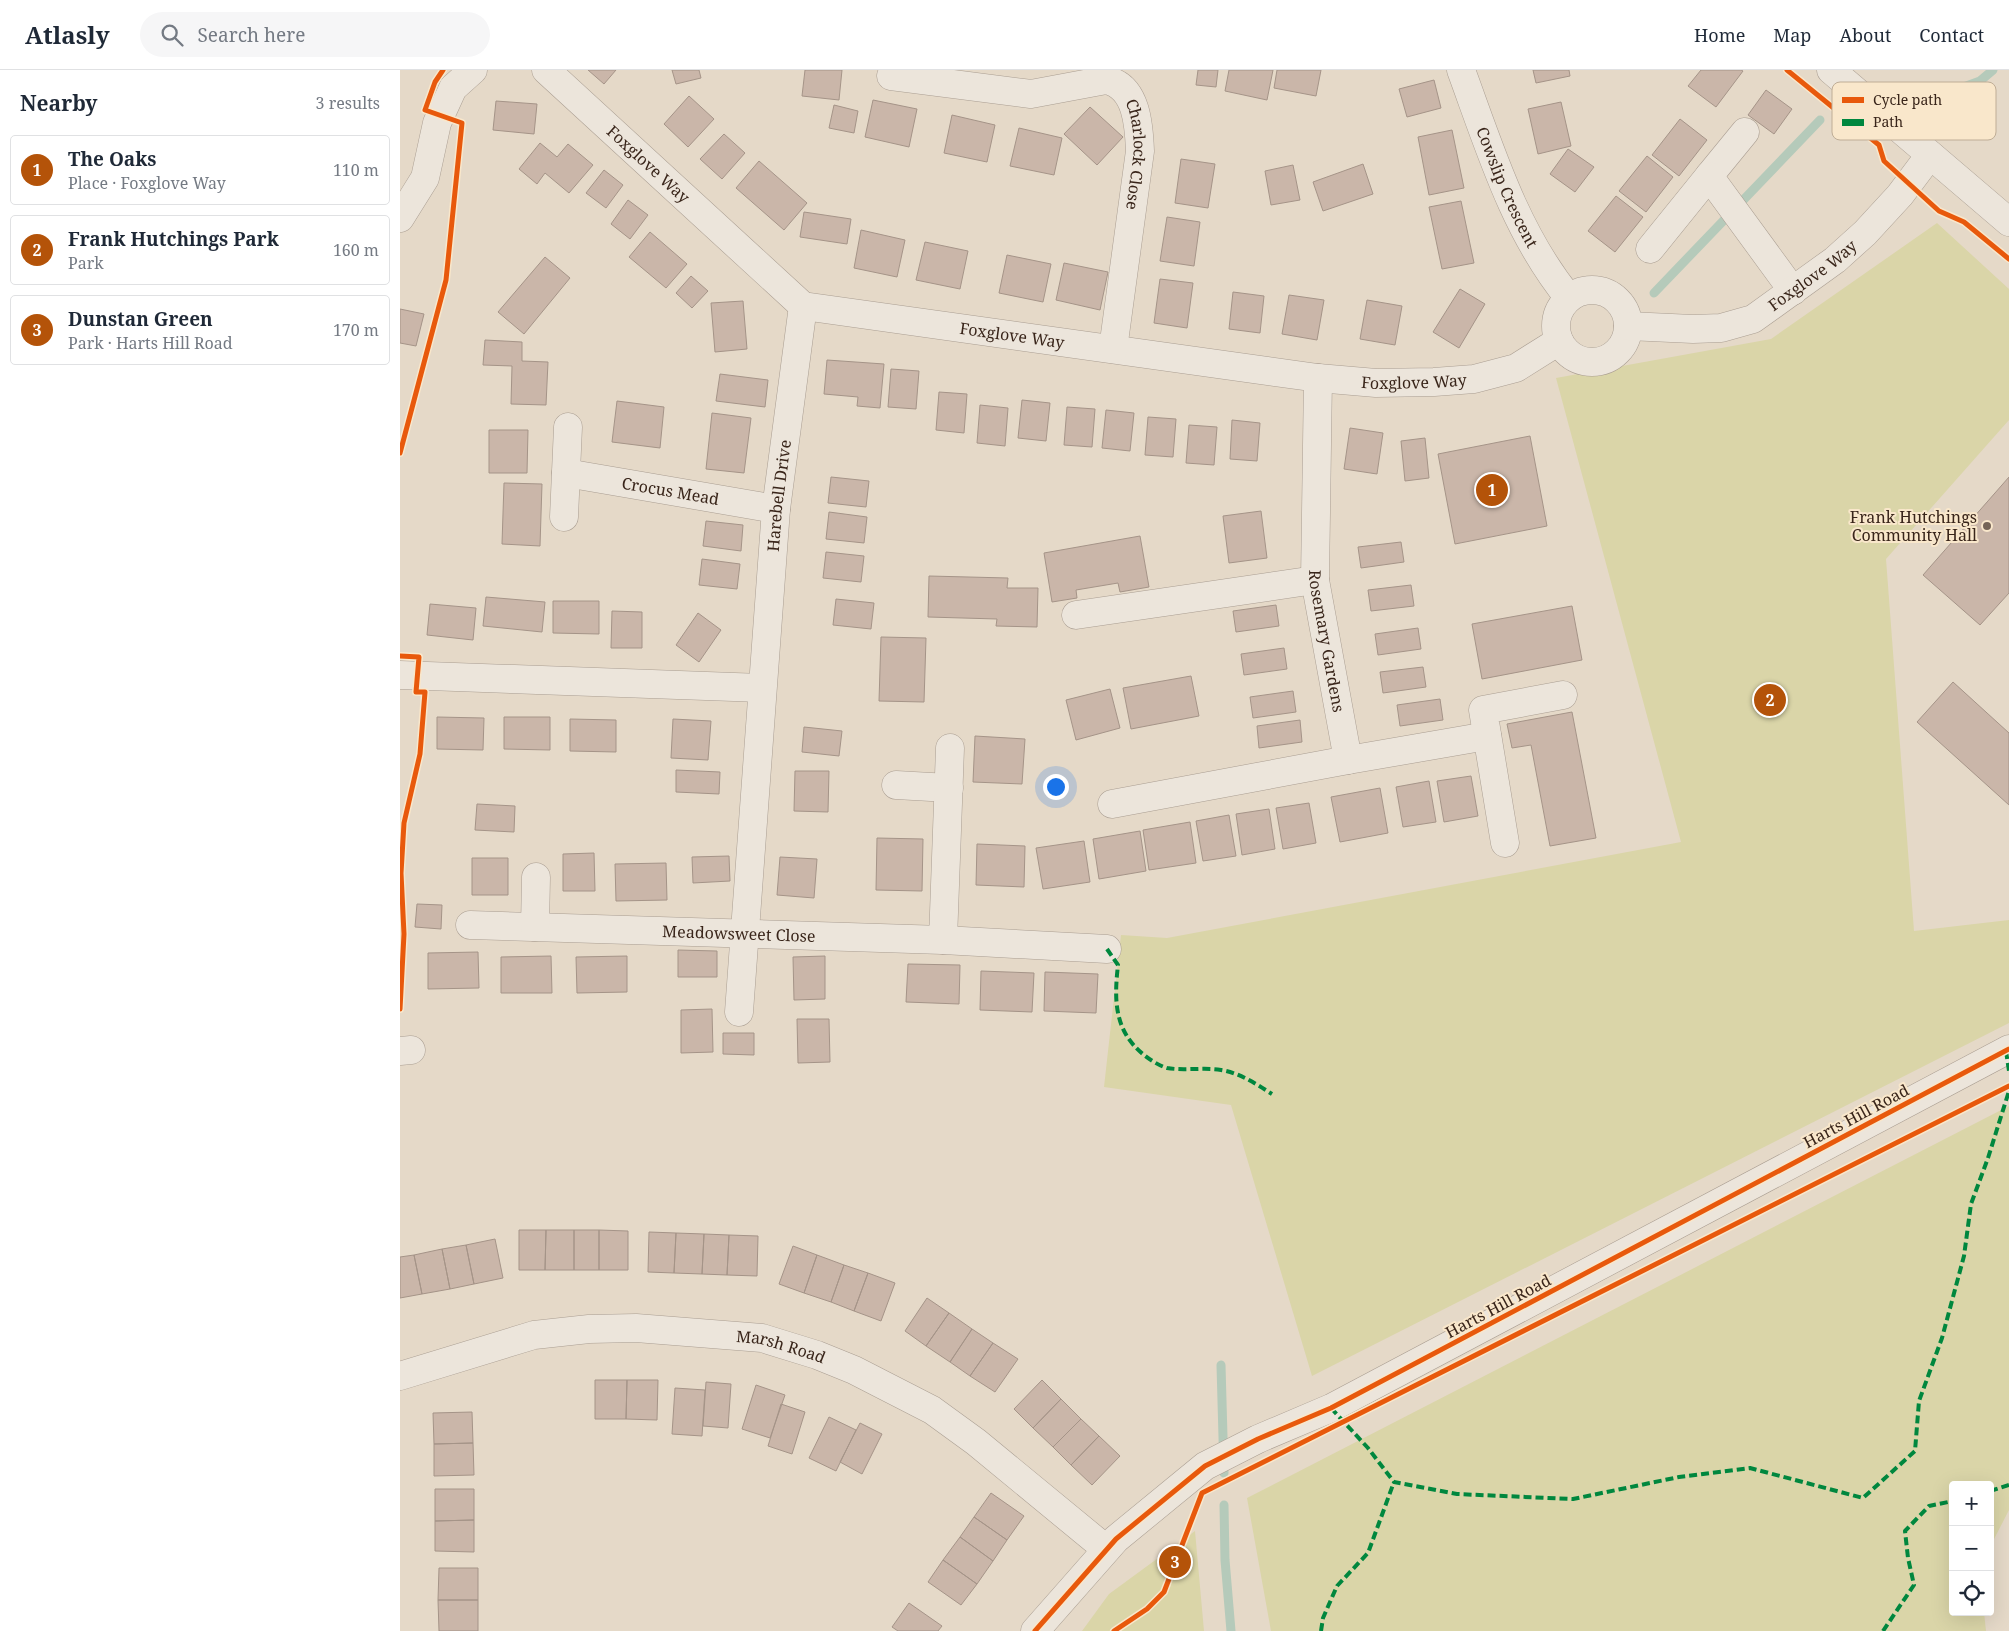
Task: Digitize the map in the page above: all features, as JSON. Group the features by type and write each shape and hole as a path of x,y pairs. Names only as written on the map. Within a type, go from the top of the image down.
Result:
{"street":[{"path":"400,218 425,178 437,123 449,97 454,88 473,70"},
{"name":"Foxglove Way","path":"546,70 803,306 1318,378 1376,383 1474,379 1516,368 1558,341"},
{"name":"Cowslip Crescent","path":"1460,70 1498,172 1520,223 1546,271 1568,298"},
{"path":"1831,70 1845,82"},
{"name":"Charlock Close","path":"891,76 941,76 1031,94 1106,80 1118,84 1126,90 1137,119 1140,151 1113,349"},
{"path":"1650,249 1716,184 1745,132"},
{"path":"1913,140 2009,222"},
{"name":"Foxglove Way","path":"1628,326 1693,329 1721,328 1753,319 1793,291 1865,233 1900,195 1930,155"},
{"path":"1716,184 1793,291"},
{"path":"1589,290 1601,291 1611,296 1626,312 1628,326 1623,346 1615,355 1605,361 1594,363 1575,358 1565,351 1558,341 1556,329 1561,307 1568,298 1578,292 1589,290"},
{"name":"Harebell Drive","path":"739,1012 776,509 803,306"},
{"name":"Rosemary Gardens","path":"1318,378 1316,580 1348,760"},
{"path":"564,517 568,427"},
{"name":"Crocus Mead","path":"566,473 776,509"},
{"path":"1076,615 1316,580"},
{"path":"400,675 762,688"},
{"path":"1504,843 1483,710 1563,695"},
{"path":"1112,804 1487,736"},
{"path":"943,940 950,748"},
{"path":"896,784 949,788"},
{"path":"535,927 536,877"},
{"name":"Meadowsweet Close","path":"470,926 943,940 1107,949"},
{"name":"Harts Hill Road","path":"1035,1631 1106,1549 1205,1466 1258,1439 1330,1408 2009,1049"},
{"name":"Marsh Road","path":"400,1376 534,1335 589,1329 636,1328 762,1338 854,1370 932,1410 1106,1549"}],"shaded area":[{"path":"1937,223 2009,289 2009,420 1886,559 1914,931 2009,920 2009,1023 1312,1376 1231,1105 1104,1087 1121,935 1167,938 1681,842 1556,378 1771,339"},
{"path":"2009,1106 2009,1510 1994,1539 1994,1481 1949,1481 1949,1616 1984,1616 1986,1631 1271,1631 1247,1498"},
{"path":"1195,1531 1204,1631 1082,1631 1109,1594"}],"building":[{"path":"588,70 616,70 604,84"},
{"path":"672,70 699,70 701,78 676,84"},
{"path":"805,70 842,70 839,100 802,96"},
{"path":"1198,70 1218,70 1216,87 1196,85"},
{"path":"1229,70 1273,70 1267,100 1225,91"},
{"path":"1277,70 1321,70 1316,96 1274,88"},
{"path":"1533,70 1569,70 1570,76 1536,83"},
{"path":"1701,70 1743,71 1716,107 1688,86"},
{"path":"1434,80 1441,108 1407,117 1399,89"},
{"path":"1766,90 1792,109 1774,134 1748,115"},
{"path":"689,96 714,119 688,147 664,124"},
{"path":"873,100 917,109 909,147 865,137"},
{"path":"496,101 537,104 534,134 493,130"},
{"path":"1561,102 1571,146 1538,154 1528,109"},
{"path":"834,105 858,111 854,133 829,128"},
{"path":"1090,107 1123,137 1097,165 1064,134"},
{"path":"952,115 995,125 987,162 944,153"},
{"path":"1680,119 1707,140 1679,176 1652,155"},
{"path":"1019,128 1062,138 1054,175 1010,166"},
{"path":"1452,130 1464,188 1429,195 1418,137"},
{"path":"724,134 745,153 722,179 700,159"},
{"path":"540,143 557,157 568,144 593,165 569,193 545,173 537,184 519,169"},
{"path":"1568,149 1594,167 1575,192 1550,174"},
{"path":"1647,156 1673,177 1646,212 1619,191"},
{"path":"1181,159 1215,164 1208,208 1175,203"},
{"path":"759,161 807,203 784,230 736,188"},
{"path":"1363,164 1373,194 1323,211 1313,182"},
{"path":"1293,165 1300,200 1271,205 1265,171"},
{"path":"604,170 623,185 606,208 586,193"},
{"path":"1616,196 1643,217 1615,252 1588,231"},
{"path":"628,200 648,215 630,239 611,224"},
{"path":"1461,201 1474,263 1442,269 1429,207"},
{"path":"804,212 851,219 847,244 800,237"},
{"path":"1167,217 1200,222 1194,266 1160,261"},
{"path":"861,230 905,240 897,277 854,268"},
{"path":"650,232 687,264 666,288 629,257"},
{"path":"925,242 968,251 960,289 916,280"},
{"path":"1007,255 1051,264 1043,302 999,293"},
{"path":"545,257 570,278 524,334 498,312"},
{"path":"1064,263 1108,272 1100,310 1056,300"},
{"path":"691,276 708,291 692,308 676,293"},
{"path":"1160,279 1193,283 1187,328 1154,323"},
{"path":"1460,289 1485,304 1459,348 1433,332"},
{"path":"1233,292 1264,296 1260,333 1229,329"},
{"path":"1289,295 1324,300 1317,340 1282,334"},
{"path":"1367,300 1402,306 1395,345 1360,339"},
{"path":"743,301 747,349 715,352 711,303"},
{"path":"400,309 424,314 416,346 400,343"},
{"path":"485,340 522,342 522,361 548,362 546,405 511,404 512,366 483,365"},
{"path":"827,360 884,364 880,408 857,406 858,397 824,394"},
{"path":"891,369 919,371 916,409 888,407"},
{"path":"720,374 768,380 765,407 716,401"},
{"path":"939,392 967,394 964,433 936,430"},
{"path":"1022,400 1050,403 1046,441 1018,438"},
{"path":"617,401 664,407 660,448 612,442"},
{"path":"980,405 1008,408 1005,446 977,443"},
{"path":"1067,407 1095,409 1092,447 1064,445"},
{"path":"1106,410 1134,413 1130,451 1102,448"},
{"path":"712,413 751,418 744,473 706,469"},
{"path":"1148,417 1176,419 1173,457 1145,455"},
{"path":"1232,420 1260,423 1257,461 1230,459"},
{"path":"1189,425 1217,427 1214,465 1186,463"},
{"path":"1350,428 1383,433 1377,474 1344,469"},
{"path":"489,430 528,430 527,473 489,473"},
{"path":"1530,436 1547,526 1455,544 1438,454"},
{"path":"1425,438 1429,478 1405,481 1401,441"},
{"path":"831,477 869,481 866,507 828,503"},
{"name":"Frank Hutchings Community Hall","path":"2009,477 2009,593 1980,625 1923,575"},
{"path":"504,483 542,484 540,546 502,544"},
{"path":"1261,511 1267,558 1229,563 1223,516"},
{"path":"829,512 867,517 864,543 826,539"},
{"path":"706,521 743,525 741,551 703,546"},
{"path":"1140,536 1149,587 1120,592 1118,583 1076,590 1077,598 1052,602 1044,553"},
{"path":"1401,542 1404,562 1361,568 1358,547"},
{"path":"826,552 864,556 861,582 823,578"},
{"path":"702,559 740,564 737,589 699,585"},
{"path":"929,576 1008,578 1007,588 1038,588 1037,627 996,626 997,619 928,617"},
{"path":"1411,585 1414,606 1371,611 1368,590"},
{"path":"486,597 545,602 542,632 483,626"},
{"path":"836,599 874,603 871,629 833,625"},
{"path":"553,601 599,601 599,634 553,633"},
{"path":"430,604 476,608 473,640 427,635"},
{"path":"1276,605 1279,626 1236,632 1233,611"},
{"path":"1572,606 1582,660 1482,679 1472,624"},
{"path":"612,611 642,612 642,648 611,648"},
{"path":"698,613 721,630 699,662 676,645"},
{"path":"1418,628 1421,649 1378,655 1375,634"},
{"path":"881,637 926,638 924,702 879,701"},
{"path":"1284,648 1287,669 1244,675 1241,654"},
{"path":"1423,667 1426,687 1383,693 1380,672"},
{"path":"1191,676 1199,716 1131,729 1123,688"},
{"path":"1953,682 2009,733 2009,805 1917,722"},
{"path":"1110,689 1120,728 1076,740 1066,700"},
{"path":"1293,691 1296,712 1253,718 1250,697"},
{"path":"1440,699 1443,720 1400,726 1397,705"},
{"path":"1572,712 1596,838 1550,846 1531,745 1512,748 1507,724"},
{"path":"437,717 484,718 483,750 437,749"},
{"path":"504,717 550,717 550,750 504,749"},
{"path":"570,719 616,720 616,752 570,751"},
{"path":"673,719 711,721 708,760 671,758"},
{"path":"1300,720 1302,742 1259,748 1257,726"},
{"path":"804,727 842,731 839,756 802,752"},
{"path":"975,736 1025,739 1022,784 973,782"},
{"path":"676,770 720,772 719,794 676,792"},
{"path":"795,771 829,771 828,812 794,811"},
{"path":"1471,776 1478,816 1444,822 1437,781"},
{"path":"1429,781 1436,822 1403,827 1396,787"},
{"path":"1380,788 1388,833 1340,842 1331,797"},
{"path":"1309,803 1316,843 1283,849 1276,808"},
{"path":"477,804 515,806 514,832 475,830"},
{"path":"1269,809 1275,849 1242,855 1236,814"},
{"path":"1229,815 1236,856 1203,861 1196,821"},
{"path":"1190,822 1196,863 1149,870 1143,830"},
{"path":"1140,831 1146,871 1099,879 1093,839"},
{"path":"877,838 923,839 922,891 876,890"},
{"path":"1084,841 1090,882 1043,889 1036,848"},
{"path":"977,844 1025,846 1024,887 976,885"},
{"path":"594,853 595,891 563,891 563,854"},
{"path":"729,856 730,881 693,883 692,857"},
{"path":"780,857 817,859 814,898 777,895"},
{"path":"472,858 508,858 508,895 472,895"},
{"path":"666,863 667,900 616,901 615,864"},
{"path":"417,904 442,905 441,929 415,927"},
{"path":"678,950 717,951 717,977 678,977"},
{"path":"478,952 479,988 428,989 428,953"},
{"path":"551,956 552,993 501,993 501,957"},
{"path":"627,956 627,992 577,993 576,957"},
{"path":"825,956 825,999 794,1000 793,957"},
{"path":"908,964 960,965 959,1004 906,1002"},
{"path":"981,971 1034,973 1032,1012 980,1010"},
{"path":"1045,972 1098,974 1096,1013 1044,1011"},
{"path":"712,1009 713,1052 681,1053 681,1010"},
{"path":"797,1019 829,1019 830,1062 798,1063"},
{"path":"723,1033 754,1033 754,1055 723,1054"},
{"path":"519,1230 546,1230 545,1270 519,1270"},
{"path":"546,1230 574,1230 574,1270 545,1270"},
{"path":"574,1230 599,1230 599,1270 574,1270"},
{"path":"599,1230 628,1231 628,1270 599,1270"},
{"path":"649,1232 676,1233 674,1273 648,1272"},
{"path":"676,1233 704,1234 702,1274 674,1273"},
{"path":"704,1234 729,1235 727,1275 702,1274"},
{"path":"729,1235 758,1236 757,1276 727,1275"},
{"path":"495,1239 503,1278 474,1284 466,1245"},
{"path":"466,1245 474,1284 450,1289 442,1249"},
{"path":"793,1246 817,1255 804,1293 779,1284"},
{"path":"442,1249 450,1289 422,1294 414,1255"},
{"path":"414,1255 422,1294 400,1298 400,1257"},
{"path":"817,1255 844,1265 831,1302 804,1293"},
{"path":"844,1265 868,1273 854,1311 831,1302"},
{"path":"868,1273 895,1283 881,1321 854,1311"},
{"path":"927,1298 949,1313 926,1346 905,1331"},
{"path":"949,1313 972,1329 950,1362 926,1346"},
{"path":"972,1329 993,1343 970,1376 950,1362"},
{"path":"993,1343 1018,1359 995,1392 970,1376"},
{"path":"595,1380 627,1380 626,1419 595,1419"},
{"path":"627,1380 658,1380 657,1420 626,1419"},
{"path":"1042,1380 1061,1399 1033,1428 1014,1409"},
{"path":"706,1382 731,1384 728,1428 703,1426"},
{"path":"756,1385 785,1395 770,1438 742,1429"},
{"path":"675,1388 705,1390 702,1436 672,1434"},
{"path":"1061,1399 1081,1419 1053,1447 1033,1428"},
{"path":"781,1404 805,1412 792,1454 768,1446"},
{"path":"472,1412 473,1443 434,1444 433,1413"},
{"path":"829,1417 856,1430 836,1471 809,1458"},
{"path":"1081,1419 1099,1436 1071,1465 1053,1447"},
{"path":"860,1423 882,1434 862,1474 840,1462"},
{"path":"1099,1436 1120,1456 1092,1485 1071,1465"},
{"path":"473,1443 474,1475 434,1476 434,1444"},
{"path":"435,1489 474,1489 474,1520 435,1521"},
{"path":"991,1493 1024,1516 1007,1540 974,1517"},
{"path":"974,1517 1007,1540 993,1561 960,1537"},
{"path":"474,1520 474,1552 435,1551 435,1521"},
{"path":"960,1537 993,1561 977,1584 943,1560"},
{"path":"943,1560 977,1584 961,1605 928,1582"},
{"path":"439,1568 478,1568 478,1600 438,1600"},
{"path":"438,1600 478,1600 478,1631 439,1631"},
{"path":"909,1603 942,1626 938,1631 898,1631 892,1627"}],"waterway":[{"path":"1977,82 1993,70"},
{"path":"1654,293 1820,120"},
{"path":"1221,1365 1224,1473"},
{"path":"1224,1505 1225,1560 1231,1631"}],"marked path":[{"path":"1107,949 1118,965 1116,990 1118,1014 1127,1036 1144,1055 1155,1063 1167,1068 1228,1071 1248,1079 1272,1094"},
{"path":"2006,1051 2009,1071"},
{"path":"1331,1408 1368,1448 1394,1482 1457,1494 1573,1499 1679,1477 1750,1468 1863,1498 1915,1451 1919,1401 1942,1338 1964,1256 1971,1204 2009,1091"},
{"path":"1321,1631 1323,1618 1337,1586 1368,1553 1394,1482"},
{"path":"1994,1490 2009,1485"},
{"path":"1883,1631 1914,1585 1905,1531 1929,1506 1949,1502"}],"cycle path":[{"path":"400,453 446,280 462,123 425,110 435,82 443,70"},
{"path":"1787,70 1832,107"},
{"path":"1873,140 1879,145 1884,161 1939,211 1964,222 2009,259"},
{"path":"400,656 419,657 416,692 425,692 420,754 404,823 401,873 404,934 400,1009"},
{"path":"1035,1631 1116,1539 1205,1466 1258,1439 1331,1408 2009,1049"},
{"path":"1114,1631 1147,1609 1164,1592 1202,1493 2009,1086"}],"place":[{"name":"The Oaks","path":"1492,490"},
{"name":"Frank Hutchings Community Hall","path":"1987,526"},
{"name":"Frank Hutchings Park","path":"1770,700"},
{"name":"Dunstan Green","path":"1175,1562"}]}
